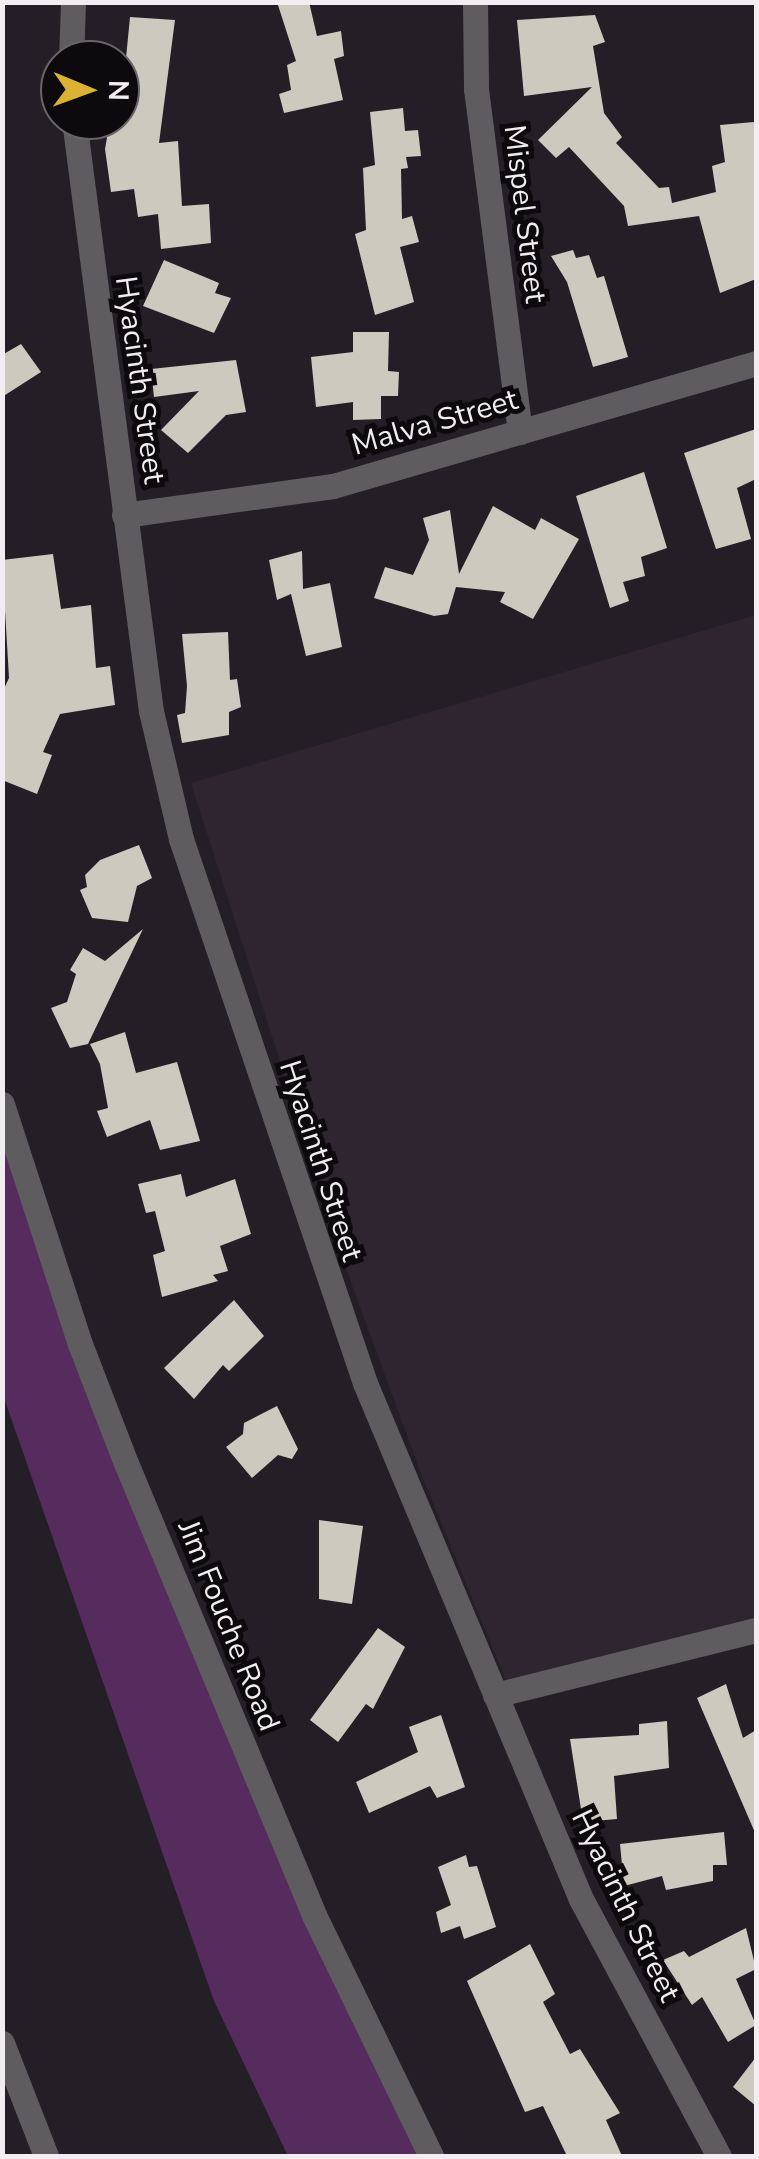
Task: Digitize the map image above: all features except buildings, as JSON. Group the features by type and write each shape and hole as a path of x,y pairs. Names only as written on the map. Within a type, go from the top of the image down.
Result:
{"street":[{"path":"72,40 73,2"},
{"name":"Mispel Street","path":"475,2 476,89 520,432"},
{"name":"Hyacinth Street","path":"77,140 151,711 180,839 321,1269 495,1695 581,1899 720,2156"},
{"name":"Malva Street","path":"124,515 333,486 756,363"},
{"name":"Jim Fouche Road","path":"2,1104 80,1344 134,1482 314,1915 432,2156"},
{"path":"495,1695 756,1630"},
{"path":"2,2043 46,2156"}],"shaded area":[{"path":"756,615 756,1634 533,1700 505,1678 422,1476 348,1274 191,783"},
{"path":"2,1119 41,1237 428,2156 288,2156 214,2001 3,1395"}]}
